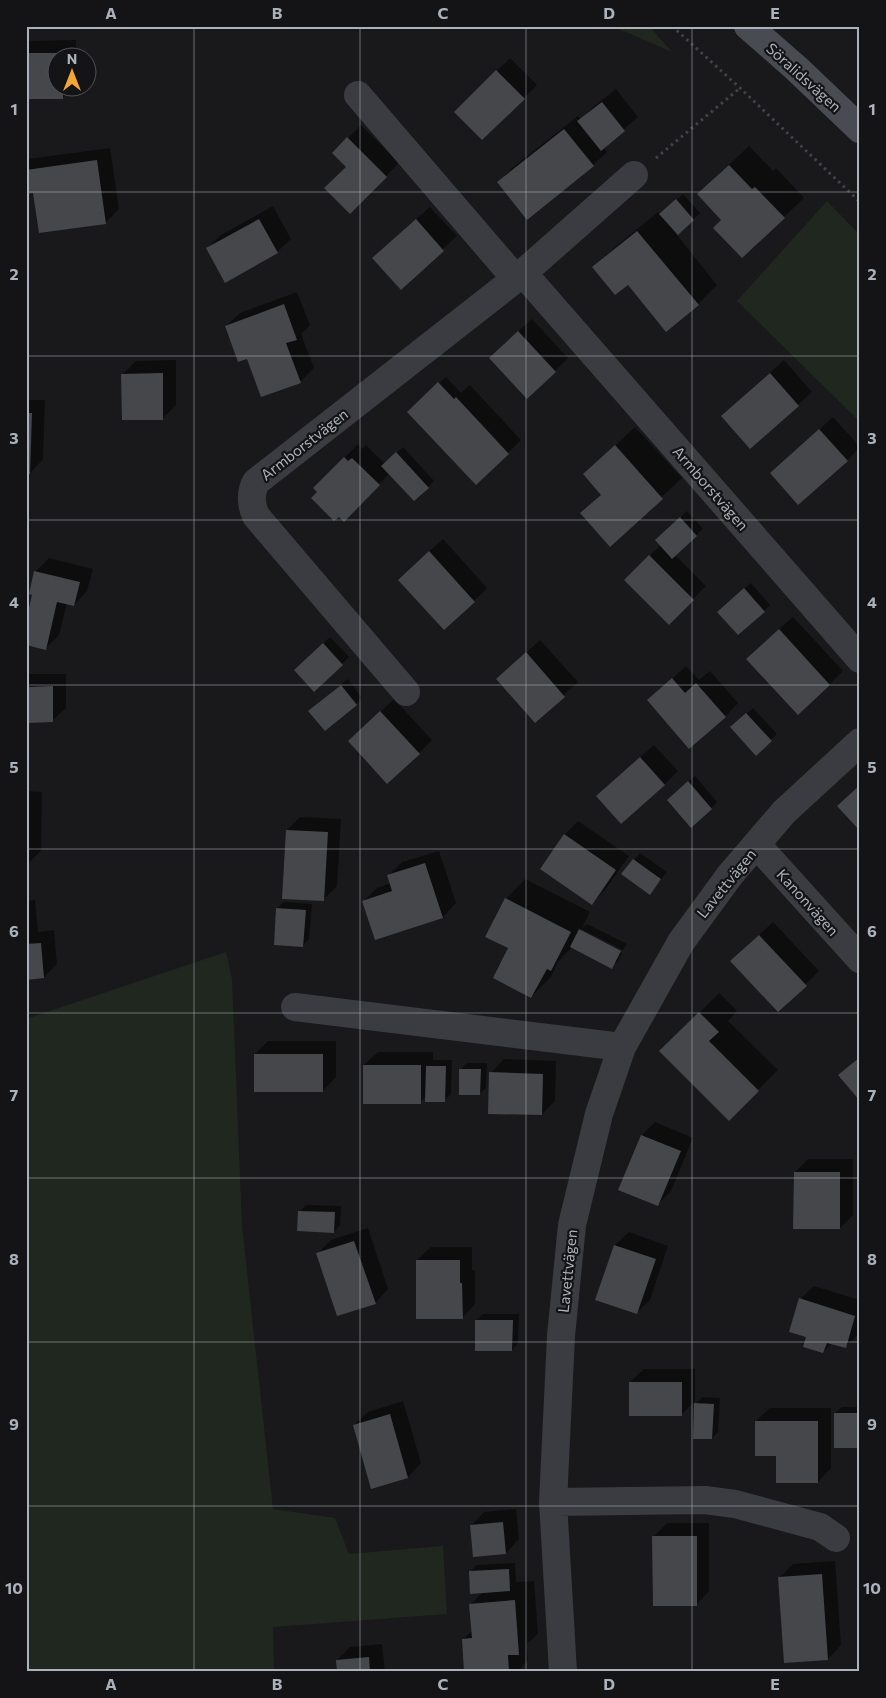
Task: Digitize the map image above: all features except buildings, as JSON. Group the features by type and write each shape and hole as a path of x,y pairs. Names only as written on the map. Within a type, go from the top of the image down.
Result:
{"street":[{"name":"Söralidsvägen","path":"748,26 860,128"},
{"name":"Armborstvägen","path":"358,95 860,659"},
{"name":"Armborstvägen","path":"406,692 256,516 252,504 252,489 256,482 519,275 634,175"},
{"name":"Lavettvägen","path":"563,1672 553,1502 561,1336 572,1225 599,1114 622,1047 681,942 730,875 784,812 860,742"},
{"name":"Kanonvägen","path":"757,845 860,959"},
{"path":"296,1007 622,1047"},
{"path":"553,1502 706,1500 735,1504 820,1527 836,1538"}],"path":[{"path":"672,26 860,202"},
{"path":"634,175 740,88"}],"shaded area":[{"path":"612,26 649,26 672,52"},
{"path":"827,201 860,235 860,422 737,301"},
{"path":"226,952 232,979 242,1226 273,1509 335,1518 349,1554 443,1546 447,1614 273,1627 274,1672 26,1672 26,1019"}]}
